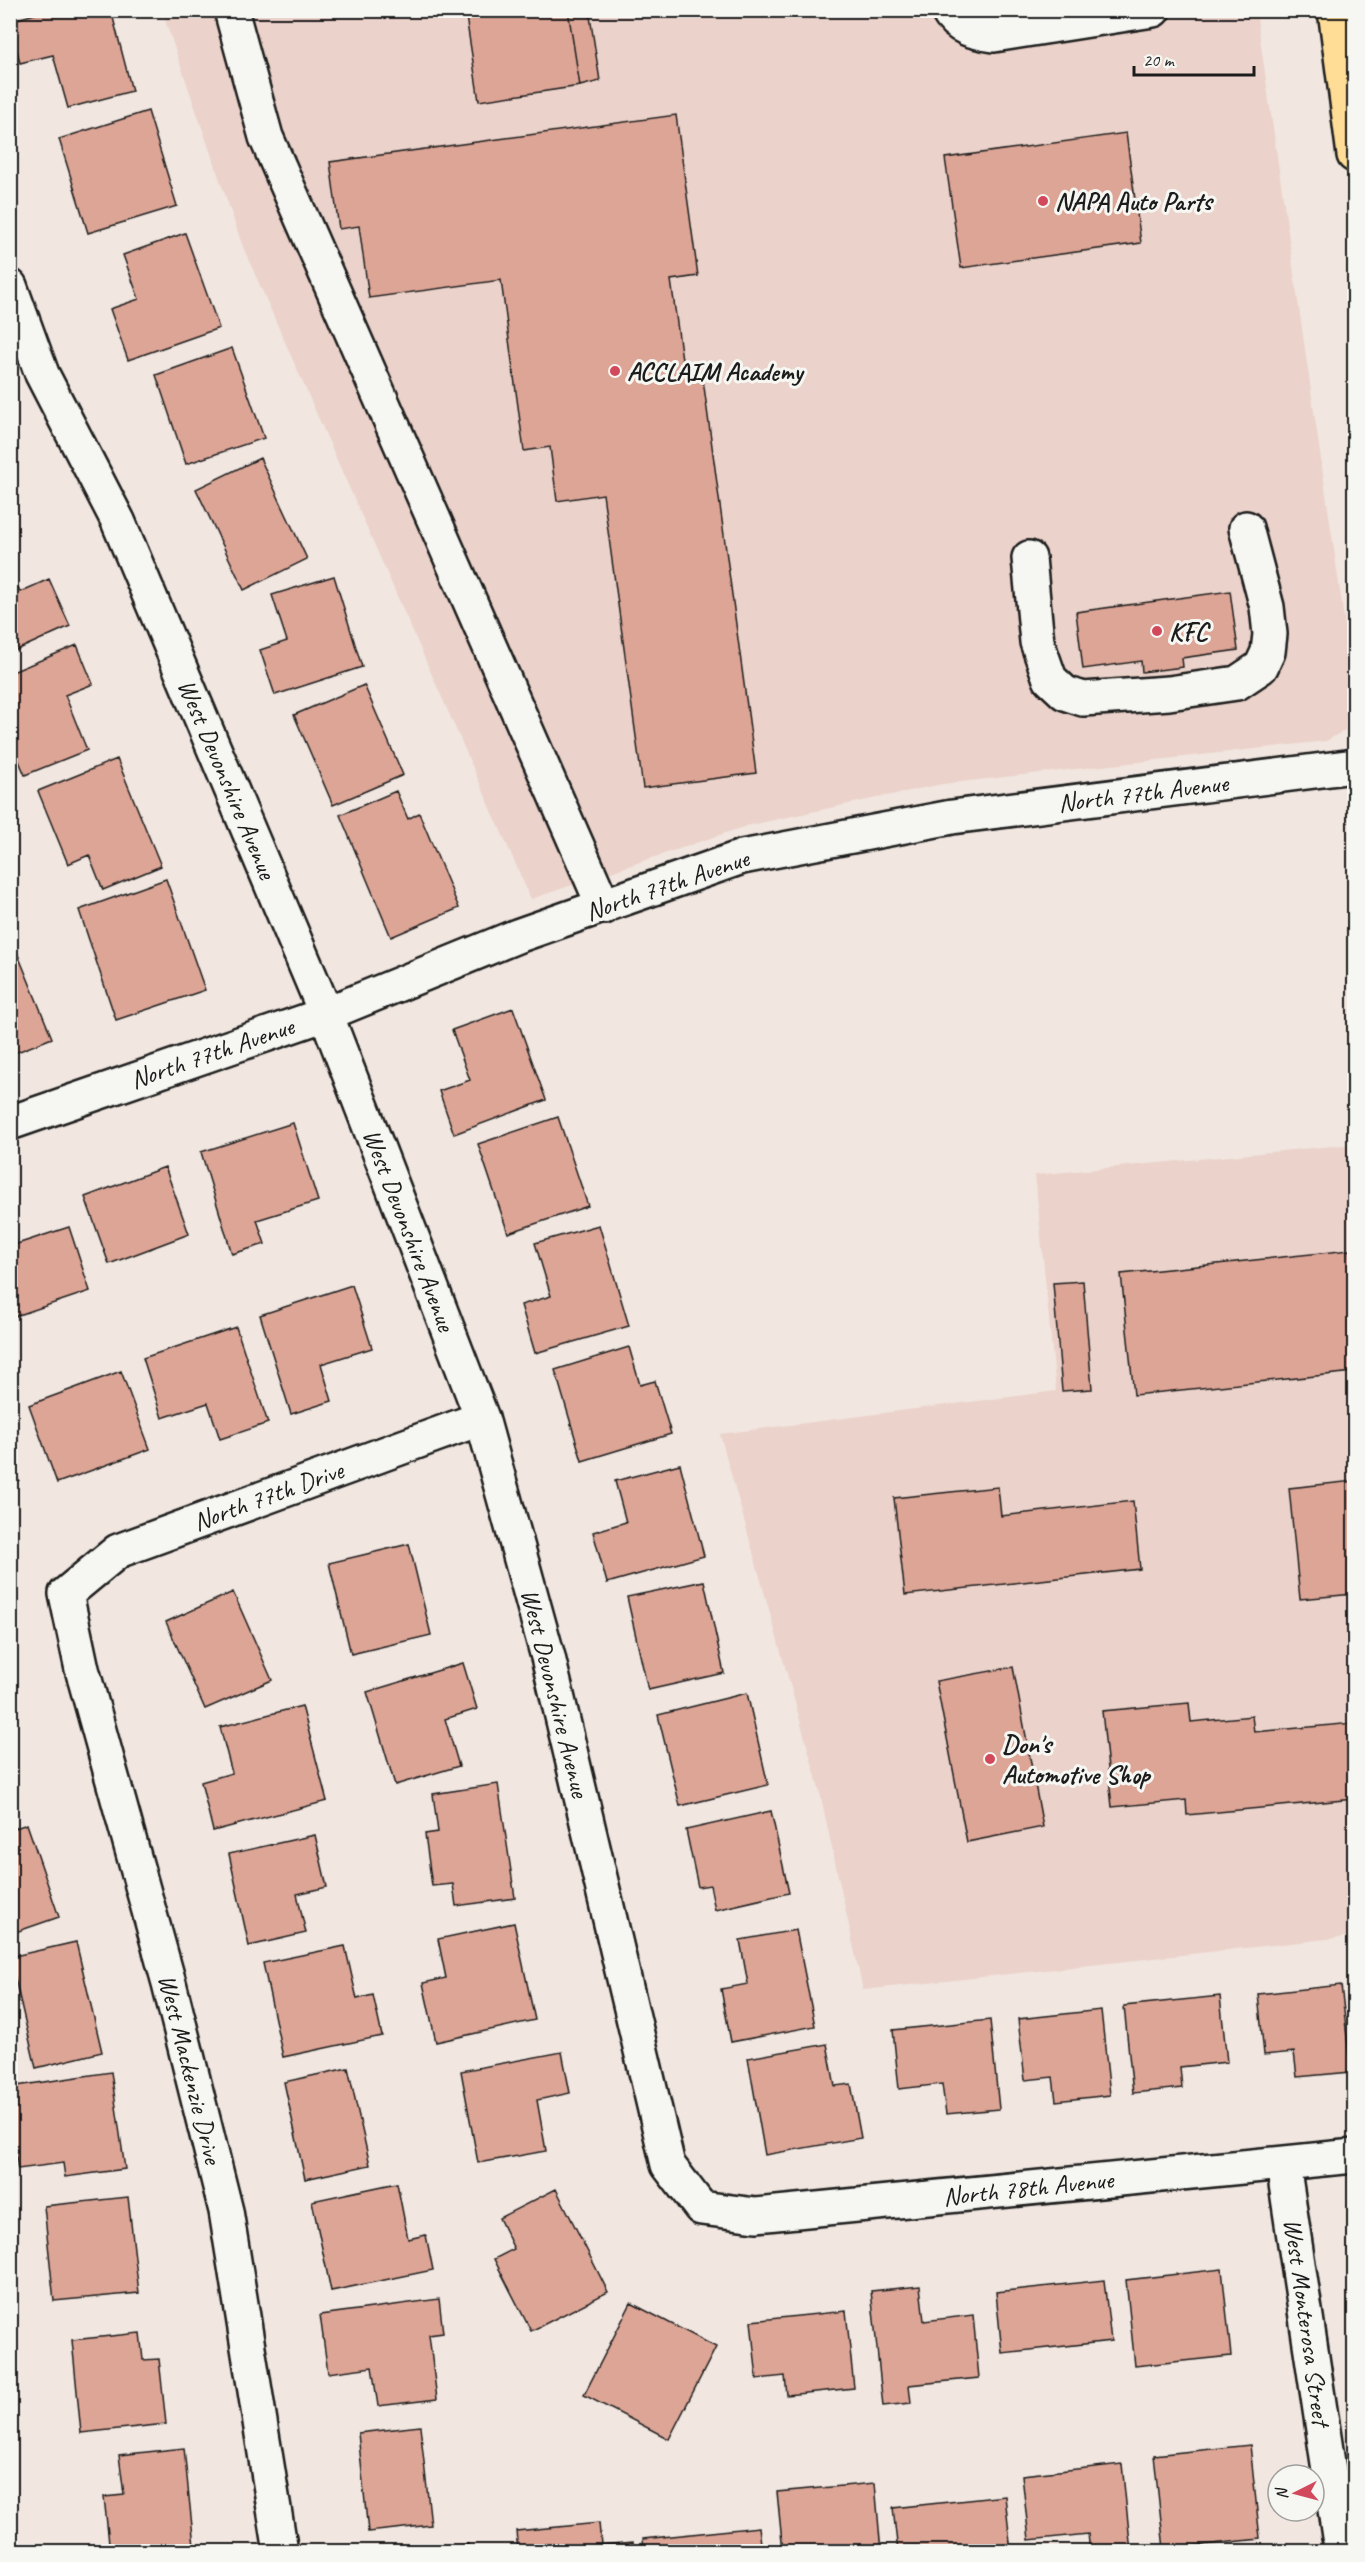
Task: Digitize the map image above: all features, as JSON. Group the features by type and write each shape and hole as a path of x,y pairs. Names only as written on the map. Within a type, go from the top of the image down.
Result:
{"main road":[{"path":"1335,10 1354,155"}],"street":[{"path":"231,10 266,137 604,907"},
{"path":"947,10 950,17 969,32 994,35 1153,10"},
{"name":"West Devonshire Avenue","path":"10,286 42,374 118,521 326,1014 482,1418 548,1657 668,2165 701,2208"},
{"path":"1029,558 1037,642 1050,679 1065,693 1083,699 1169,693 1237,683 1261,667 1268,652 1267,607 1246,528"},
{"name":"North 77th Avenue","path":"10,1123 326,1014 517,936 741,857 952,817 1354,766"},
{"name":"North 77th Drive","path":"66,1594 118,1551 482,1418"},
{"name":"West Mackenzie Drive","path":"66,1594 82,1669 169,1983 226,2211 281,2552"},
{"name":"North 78th Avenue","path":"701,2208 756,2215 1354,2156"},
{"name":"West Monterosa Street","path":"1283,2164 1340,2543 1338,2552"}],"shaded area":[{"path":"162,11 1256,11 1354,688 1354,709 1345,730 1326,741 942,784 746,826 531,899 243,247"},
{"path":"1354,1144 1354,1936 863,1990 819,1788 720,1434 1056,1391 1035,1175"}],"building":[{"path":"49,10 111,10 132,91 68,108 53,55 20,63 10,21"},
{"path":"465,10 568,10 580,86 479,101"},
{"path":"568,10 589,10 600,81 580,86"},
{"path":"148,111 177,206 88,233 59,139"},
{"path":"676,115 698,276 671,280 684,374 702,372 756,773 643,788 603,494 557,501 550,447 524,451 501,280 369,298 359,226 339,229 330,162"},
{"name":"NAPA Auto Parts","path":"1126,133 1141,243 961,268 945,158"},
{"path":"185,233 219,328 128,360 110,309 139,299 123,255"},
{"path":"232,348 264,438 186,464 156,375"},
{"path":"260,458 307,559 244,590 196,489"},
{"path":"10,569 20,592 49,579 70,626 10,653"},
{"path":"334,576 362,667 275,695 260,650 287,641 272,595"},
{"name":"KFC","path":"1230,591 1238,650 1182,658 1183,667 1142,672 1141,661 1083,669 1076,612"},
{"path":"77,645 93,684 65,695 87,750 25,775 10,740 10,673"},
{"path":"364,685 403,775 333,805 294,715"},
{"path":"117,759 161,866 103,890 89,855 68,864 38,791"},
{"path":"396,791 408,819 419,813 459,908 391,937 340,815"},
{"path":"166,879 205,990 116,1020 79,910"},
{"path":"16,950 52,1038 10,1055 10,952"},
{"path":"513,1008 546,1100 454,1134 439,1091 470,1080 452,1030"},
{"path":"558,1117 588,1206 508,1233 478,1144"},
{"path":"293,1123 318,1201 257,1220 265,1244 232,1254 201,1152"},
{"path":"165,1167 189,1234 109,1264 85,1197"},
{"path":"599,1225 629,1326 535,1353 521,1305 551,1296 535,1243"},
{"path":"10,1226 17,1244 69,1227 90,1291 10,1318"},
{"path":"1350,1250 1354,1289 1354,1372 1134,1395 1121,1274"},
{"path":"1083,1281 1092,1389 1062,1391 1053,1283"},
{"path":"352,1285 372,1348 321,1364 332,1401 291,1414 260,1315"},
{"path":"236,1327 268,1423 220,1439 208,1403 162,1418 143,1358"},
{"path":"629,1347 640,1385 655,1381 671,1434 582,1461 555,1370"},
{"path":"121,1371 150,1449 57,1483 29,1405"},
{"path":"680,1464 704,1556 607,1583 593,1532 626,1522 615,1481"},
{"path":"10,1469 19,1480 10,1486"},
{"path":"1354,1481 1354,1594 1300,1599 1289,1488"},
{"path":"998,1487 1001,1516 1133,1501 1140,1569 905,1595 894,1498"},
{"path":"409,1544 431,1635 351,1654 329,1563"},
{"path":"704,1581 724,1673 648,1690 627,1597"},
{"path":"233,1592 272,1680 205,1709 166,1622"},
{"path":"463,1663 477,1709 445,1719 459,1766 395,1785 367,1692"},
{"path":"1013,1667 1043,1827 967,1842 936,1681"},
{"path":"747,1693 768,1785 680,1806 658,1715"},
{"path":"1189,1703 1191,1722 1252,1716 1254,1732 1354,1723 1354,1799 1187,1815 1186,1800 1112,1807 1102,1711"},
{"path":"302,1706 327,1801 213,1831 201,1782 232,1773 220,1727"},
{"path":"498,1784 515,1898 456,1906 453,1884 432,1886 425,1834 438,1832 433,1794"},
{"path":"771,1811 789,1893 715,1910 710,1885 698,1887 686,1830"},
{"path":"27,1824 59,1917 10,1934 10,1830"},
{"path":"315,1835 327,1887 297,1894 306,1933 249,1946 229,1854"},
{"path":"514,1923 535,2020 436,2042 423,1983 446,1978 438,1939"},
{"path":"796,1930 815,2026 731,2042 721,1989 748,1984 740,1940"},
{"path":"76,1942 102,2052 36,2068 10,1957"},
{"path":"345,1946 357,1999 373,1995 382,2036 283,2057 263,1963"},
{"path":"1341,1985 1351,2072 1297,2077 1294,2052 1264,2055 1258,1994"},
{"path":"1220,1996 1227,2062 1180,2067 1182,2088 1133,2093 1124,2006"},
{"path":"1101,2010 1110,2095 1056,2101 1053,2077 1025,2080 1018,2019"},
{"path":"990,2020 999,2109 946,2114 942,2084 899,2089 893,2030"},
{"path":"827,2044 835,2086 851,2084 861,2138 765,2155 748,2058"},
{"path":"562,2052 570,2093 537,2100 546,2151 478,2163 461,2071"},
{"path":"348,2068 370,2165 305,2179 284,2082"},
{"path":"111,2072 125,2169 65,2177 63,2163 18,2169 10,2121 10,2087"},
{"path":"397,2183 408,2239 426,2235 433,2270 331,2291 312,2201"},
{"path":"556,2189 608,2292 531,2331 494,2259 514,2249 499,2218"},
{"path":"128,2197 139,2293 54,2301 44,2206"},
{"path":"1222,2269 1231,2356 1135,2366 1126,2280"},
{"path":"1104,2280 1111,2341 1002,2353 996,2292"},
{"path":"920,2286 924,2321 973,2315 979,2378 909,2385 911,2403 883,2406 871,2291"},
{"path":"439,2299 443,2333 429,2335 437,2399 378,2406 372,2367 328,2373 320,2315"},
{"path":"631,2303 716,2347 669,2439 584,2395"},
{"path":"846,2311 854,2388 787,2395 785,2376 757,2379 751,2321"},
{"path":"140,2333 143,2360 159,2359 166,2424 81,2433 72,2340"},
{"path":"420,2426 431,2525 368,2532 358,2433"},
{"path":"1250,2445 1260,2539 1164,2549 1154,2455"},
{"path":"184,2448 194,2546 146,2552 110,2552 104,2497 124,2495 119,2455"},
{"path":"1122,2464 1131,2552 1090,2552 1088,2534 1029,2540 1022,2475"},
{"path":"875,2483 881,2552 783,2552 777,2492"},
{"path":"1005,2496 1011,2552 898,2552 893,2508"},
{"path":"599,2523 601,2545 633,2542 634,2552 518,2552 516,2531"},
{"path":"759,2527 762,2552 644,2552 643,2539"},
{"path":"468,2544 468,2552 393,2552"}],"place":[{"name":"NAPA Auto Parts","path":"1043,201"},
{"name":"ACCLAIM Academy","path":"615,371"},
{"name":"KFC","path":"1157,631"},
{"name":"Don's Automotive Shop","path":"990,1759"}]}
